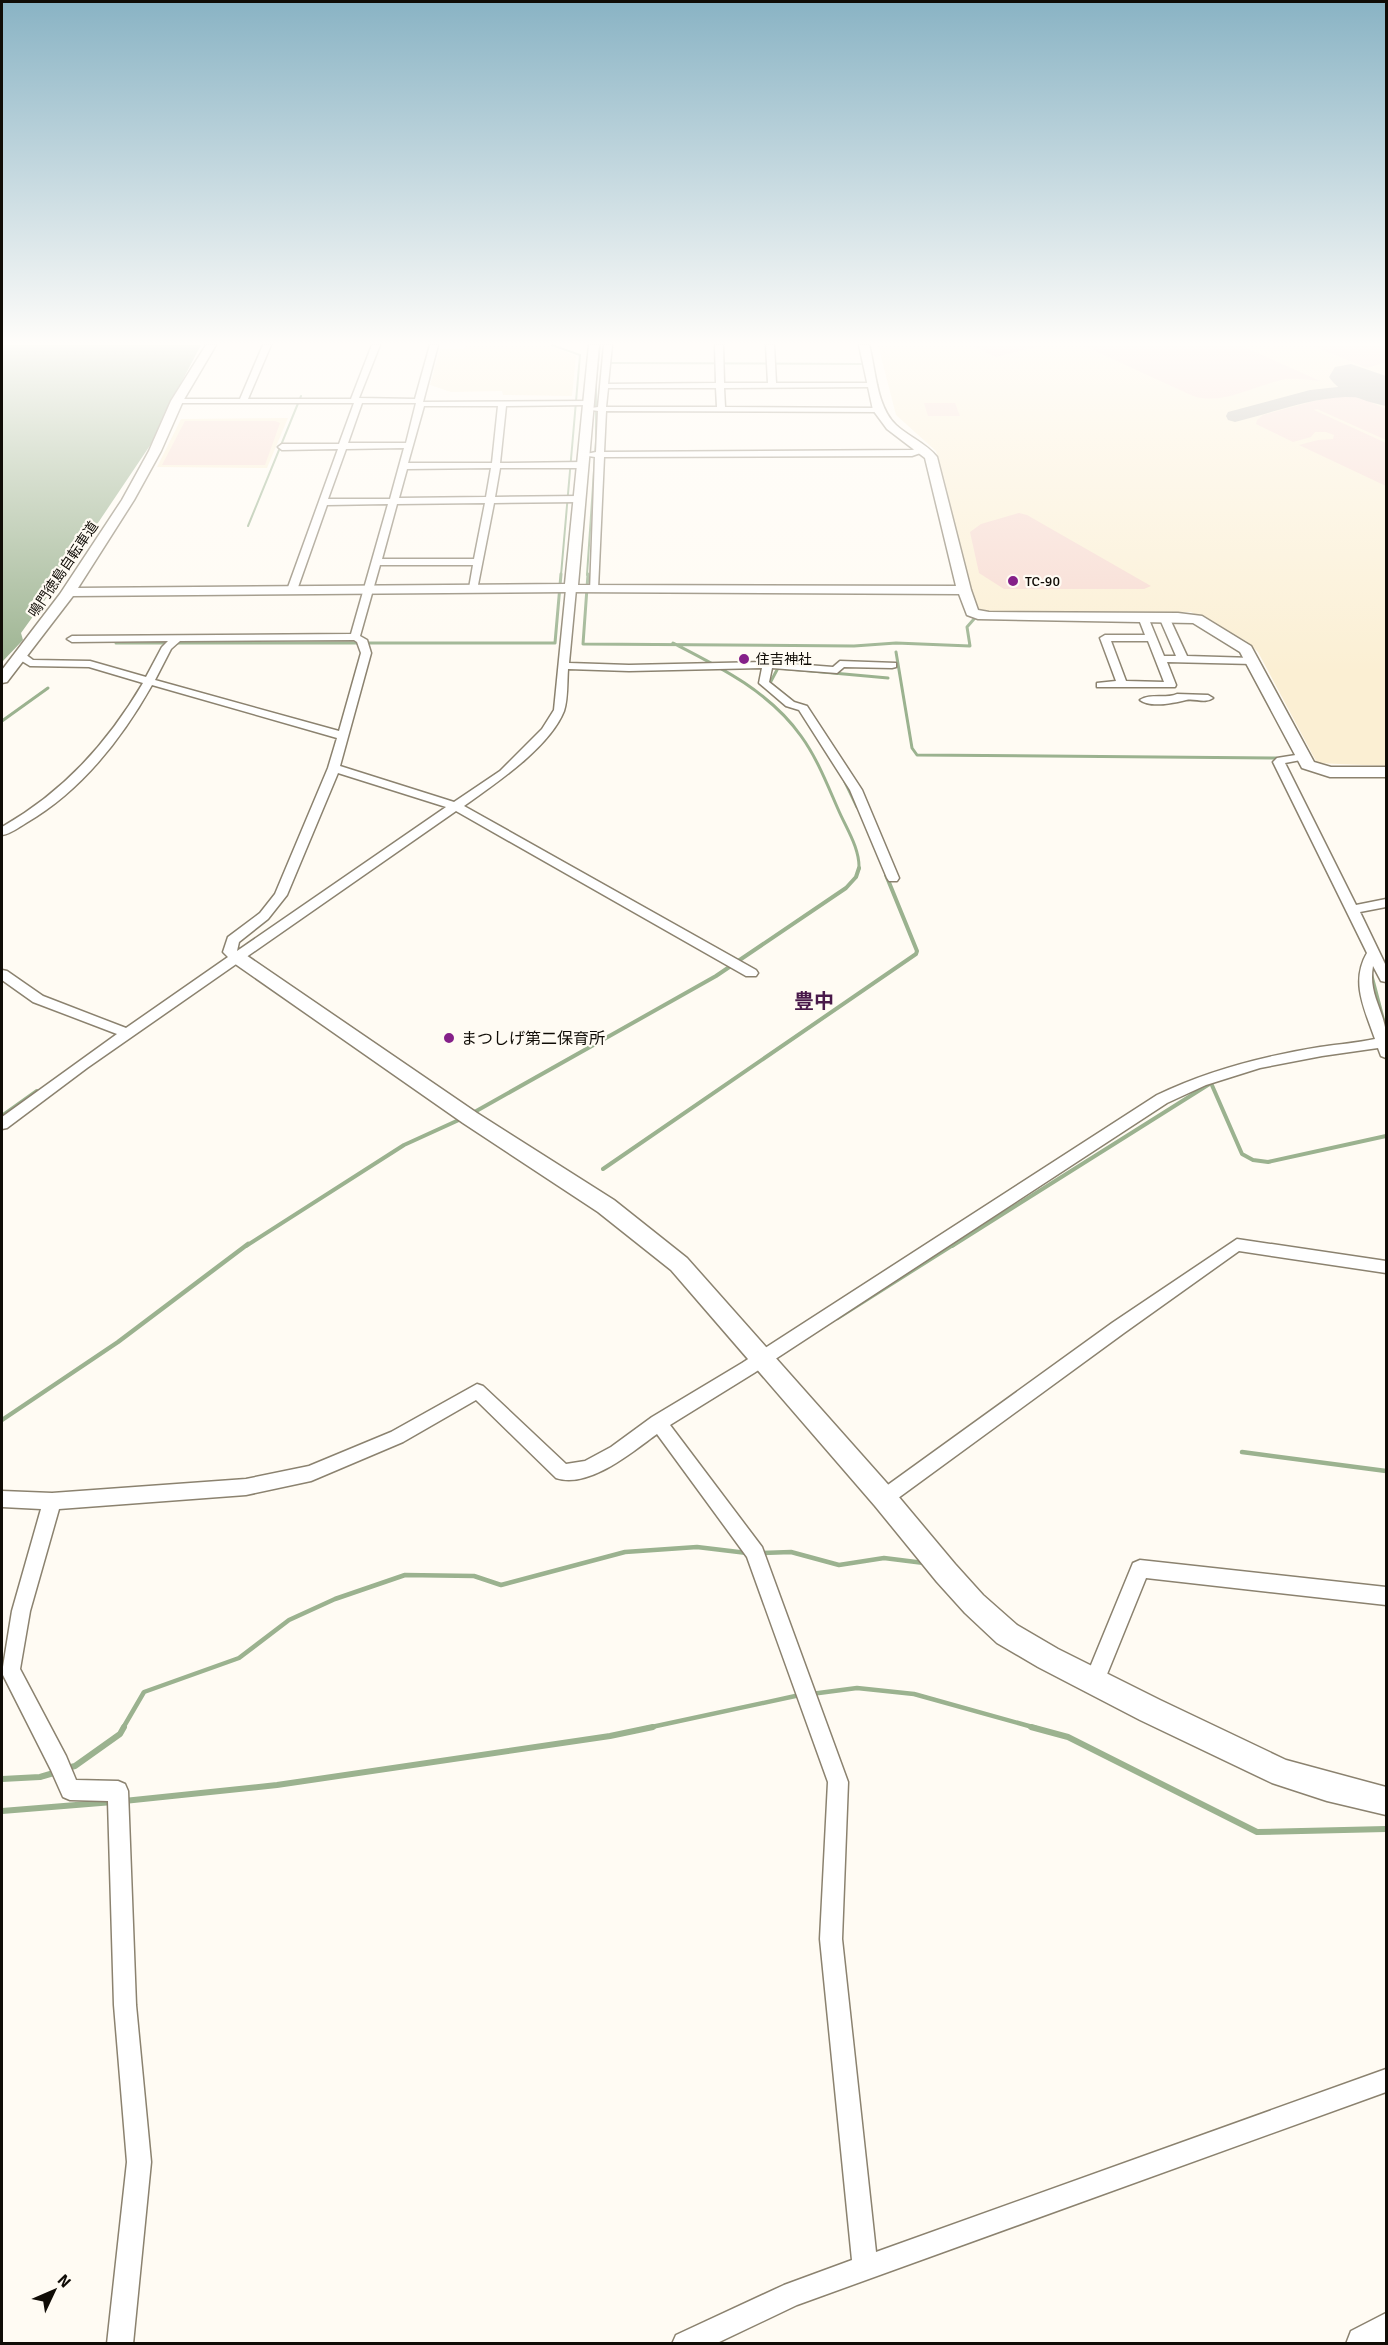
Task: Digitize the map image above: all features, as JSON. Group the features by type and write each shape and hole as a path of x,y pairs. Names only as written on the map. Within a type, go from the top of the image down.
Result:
{"street":[{"name":"鳴門徳島自転車道","path":"2,680 68,592 139,481 153,454"},
{"path":"292,590 341,454"},
{"path":"355,637 407,454"},
{"path":"474,588 497,454"},
{"path":"2,1124 237,957 458,807 504,773 546,731 559,710 585,454"},
{"path":"404,466 496,465 585,460 601,455 689,454"},
{"path":"929,454 969,607 978,615 1143,616 1197,619 1246,649 1308,765 1330,772 1386,771"},
{"path":"593,590 601,455"},
{"path":"324,502 580,499"},
{"path":"377,562 478,562"},
{"path":"68,592 370,588 964,590"},
{"path":"1143,616 1185,713"},
{"path":"1164,617 1183,660"},
{"path":"72,639 103,643 355,637 362,640 366,653 334,768 291,865 281,895 264,916 233,940 229,952 470,1118 606,1206 679,1264 974,1604 1007,1634 1095,1682 1282,1773 1328,1787 1386,1800"},
{"path":"1122,684 1105,638 1152,638"},
{"path":"2,832 32,816 70,787 124,724 167,647 176,640"},
{"path":"21,656 30,663 90,664 343,735"},
{"path":"1161,659 1253,661"},
{"path":"564,666 731,667 768,665 837,670 840,664 892,664"},
{"path":"768,665 764,683 790,704 803,708 855,790 893,878"},
{"path":"1101,685 1171,685"},
{"path":"1145,700 1208,698"},
{"path":"1302,757 1281,759 1279,762 1386,978"},
{"path":"334,768 458,807 751,972"},
{"path":"1353,910 1386,903"},
{"path":"2,1499 52,1501 246,1487 310,1473 397,1437 477,1391 538,1452 562,1472 574,1474 604,1460 658,1422 712,1392 1162,1099 1196,1082 1233,1069 1322,1051 1386,1046 1370,1003 1364,976 1366,965 1374,952"},
{"path":"2,974 38,999 129,1034"},
{"path":"884,1498 1126,1322 1237,1245 1386,1268"},
{"path":"658,1422 751,1547 838,1782 831,1939 866,2269"},
{"path":"52,1501 21,1611 10,1670 59,1763 70,1790 118,1791 125,2005 139,2162 120,2343"},
{"path":"1095,1682 1140,1569 1386,1596"},
{"path":"685,2343 793,2294 1386,2081"},
{"path":"1364,2343 1386,2331"}],"shaded area":[{"path":"2,454 144,454 21,633 23,640 2,662"},
{"path":"163,454 273,454 267,468 157,467"},
{"path":"168,454 269,454 265,465 162,465"},
{"path":"937,454 1386,454 1386,766 1317,763 1258,652 1246,641 1191,612 977,611"},
{"path":"1319,454 1386,454 1386,486"},
{"path":"1019,513 1027,515 1151,586 1144,589 1004,589 979,573 970,532 981,524"}],"waterway":[{"path":"248,526 277,454"},
{"path":"561,575 571,454"},
{"path":"587,575 595,454"},
{"path":"116,643 555,643 561,574"},
{"path":"588,574 583,644 676,645"},
{"path":"676,645 854,646 896,643 970,646 967,627 974,619"},
{"path":"676,645 743,682 775,706 789,720 807,744 821,771 855,846 859,868"},
{"path":"896,652 912,748 917,755 1276,758"},
{"path":"796,704 770,683 778,668 888,678"},
{"path":"2,721 48,688"},
{"path":"845,782 857,807"},
{"path":"471,1114 716,976 846,888 856,877 859,868"},
{"path":"603,1169 916,954 917,951 886,875"},
{"path":"1371,974 1386,1031"},
{"path":"952,1246 1211,1083 1242,1154 1253,1160 1268,1162 1386,1136"},
{"path":"2,1116 37,1091"},
{"path":"246,1246 404,1145 461,1119"},
{"path":"2,1420 118,1342 248,1244"},
{"path":"837,1318 954,1244"},
{"path":"1242,1452 1386,1471"},
{"path":"123,1728 144,1692 239,1658 289,1620 335,1599 405,1575 474,1576 501,1585 625,1552 697,1547 747,1553"},
{"path":"760,1553 791,1552 839,1565 884,1558 924,1563"},
{"path":"811,1694 857,1688 914,1694 1036,1728"},
{"path":"647,1728 800,1695"},
{"path":"67,1768 75,1766 120,1734 124,1727"},
{"path":"124,1801 277,1785 610,1736 653,1727"},
{"path":"1031,1727 1068,1737 1257,1832 1386,1829"},
{"path":"2,1779 40,1777 57,1772"},
{"path":"2,1811 113,1802"}],"place":[{"name":"TC-90","path":"1013,581"},
{"name":"住吉神社","path":"744,659"},
{"name":"まつしげ第二保育所","path":"449,1038"}],"district":[{"name":"豊中","path":"814,1001"}]}
